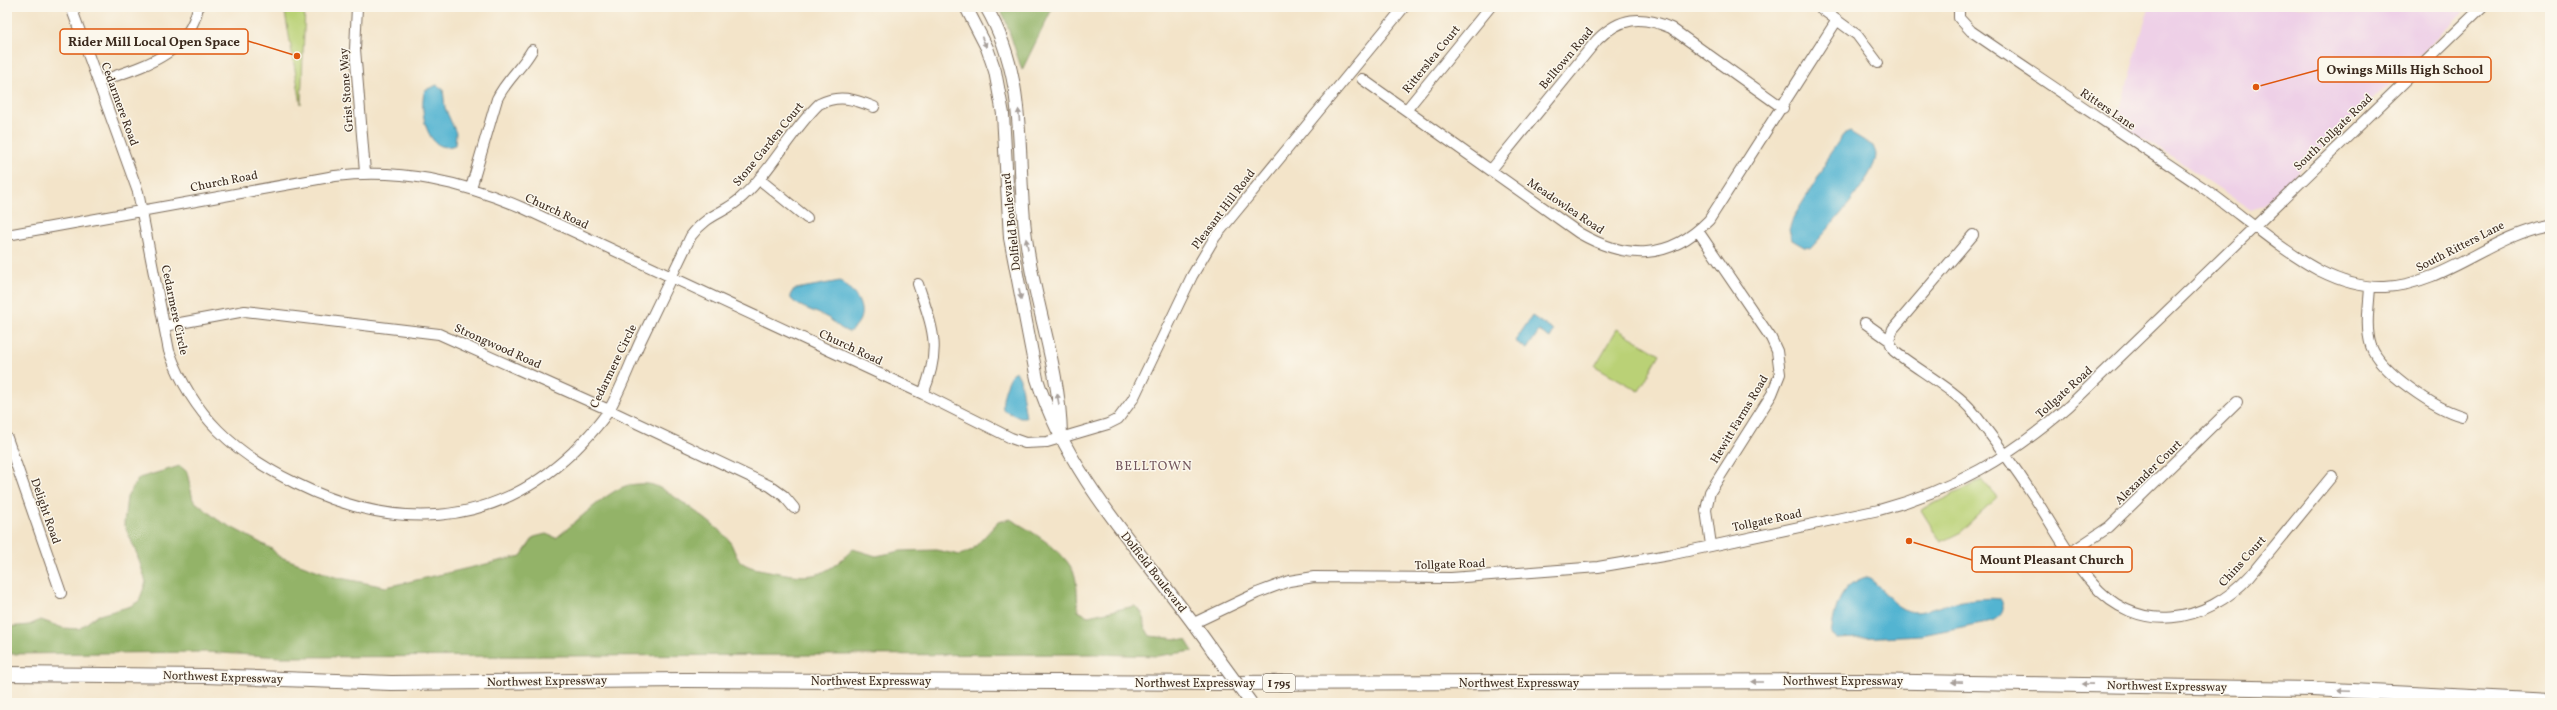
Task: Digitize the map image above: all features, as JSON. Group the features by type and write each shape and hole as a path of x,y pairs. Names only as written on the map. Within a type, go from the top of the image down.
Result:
{"highway":[{"name":"Northwest Expressway","path":"7,674 205,676 391,683 677,680 1224,683 1870,681 2312,689 2550,701"}],"main road":[{"name":"Dolfield Boulevard","path":"966,7 982,36 995,71 1002,114 1007,208 1016,274 1037,379 1044,402 1061,438 1091,490 1194,623 1251,703"},
{"name":"Dolfield Boulevard","path":"986,7 1003,45 1016,91 1020,114 1026,238 1060,411 1061,438"}],"street":[{"name":"Cedarmere Road","path":"71,7 138,192 141,211"},
{"path":"98,82 155,61 174,50 188,33 198,7"},
{"name":"Grist Stone Way","path":"357,7 355,50 365,172"},
{"name":"Pleasant Hill Road","path":"1061,438 1108,424 1126,410 1140,385 1189,282 1215,237 1404,7"},
{"name":"Ritterslea Court","path":"1407,109 1490,7"},
{"path":"1819,7 1856,35 1878,63"},
{"name":"Ritters Lane","path":"1959,7 1959,18 1971,31 2255,225"},
{"name":"South Tollgate Road","path":"2255,225 2482,7"},
{"name":"Meadowlea Road","path":"1362,79 1407,109 1579,233 1608,248 1641,253 1670,247 1698,231 1719,207 1783,108 1837,20"},
{"name":"Belltown Road","path":"1491,170 1597,40 1607,30 1628,21 1655,21 1670,28 1783,108"},
{"path":"471,188 497,99 503,88 519,70 532,50"},
{"name":"Stone Garden Court","path":"670,278 691,236 698,226 706,218 742,198 819,104 831,98 844,97 854,99 874,108"},
{"name":"Church Road","path":"7,235 277,185 365,172 409,175 471,188 523,208 1025,443 1037,444 1061,438"},
{"path":"759,179 808,218"},
{"name":"Cedarmere Circle","path":"141,211 169,351 184,385 205,417 227,440 256,462 317,494 338,503 384,515 408,516 448,514 472,509 513,493 538,479 573,452 609,410 670,278"},
{"name":"South Ritters Lane","path":"2255,225 2320,271 2354,284 2370,287 2417,282 2448,269 2513,234 2550,225"},
{"name":"Tollgate Road","path":"1194,623 1273,586 1301,579 1336,577 1452,578 1543,572 1637,561 1910,502 1954,484 2007,455 2069,406 2255,225"},
{"name":"Hewitt Farms Road","path":"1698,231 1771,338 1780,364 1780,374 1775,388 1710,492 1706,510 1711,545"},
{"path":"1889,340 1893,329 1973,235"},
{"path":"918,284 935,341 932,372 923,394"},
{"path":"2370,287 2368,325 2369,337 2376,356 2390,370 2436,406 2462,416"},
{"name":"Strongwood Road","path":"164,326 245,311 424,331 455,340 609,410 770,486 784,496 794,508"},
{"name":"Chins Court","path":"1865,323 1889,340 1894,351 1972,411 1989,436 2007,455 2070,553 2092,584 2122,607 2148,616 2180,617 2196,614 2224,600 2238,589 2332,476"},
{"name":"Alexander Court","path":"2070,553 2119,518 2237,402"},
{"name":"Delight Road","path":"7,438 61,593"}],"shaded area":[{"path":"2149,7 2469,7 2262,206 2251,210 2173,157 2116,123"}],"green space":[{"path":"284,7 305,7 301,104"},
{"path":"998,7 1053,7 1022,70 1004,16"},
{"path":"1617,329 1660,354 1639,391 1595,366"},
{"path":"180,466 187,472 193,500 218,520 272,549 278,556 335,577 386,587 521,556 534,537 546,534 556,538 591,508 612,493 621,488 635,484 651,484 660,488 693,510 716,527 729,540 738,559 743,563 750,567 783,574 805,576 824,572 833,567 853,549 876,556 901,551 936,550 960,555 972,550 998,522 1010,519 1055,549 1069,565 1074,573 1076,582 1078,611 1088,616 1135,606 1143,614 1144,626 1150,636 1186,640 1193,651 1157,656 1096,654 281,657 206,652 7,654 7,627 29,625 41,620 63,628 79,629 96,616 131,606 139,601 146,582 137,554 124,524 127,497 139,478"},
{"path":"1982,480 1997,497 1959,533 1941,542 1921,510"}],"water":[{"path":"437,85 443,89 445,108 456,133 455,145 445,147 438,144 431,138 427,129 424,118 423,98 425,90"},
{"path":"1850,132 1873,146 1876,155 1874,164 1868,176 1838,217 1811,248 1804,247 1792,240 1789,230 1793,218 1822,171 1827,158 1843,135"},
{"path":"840,281 853,292 860,305 860,319 856,326 849,332 840,328 828,318 804,308 791,299 791,293 796,289"},
{"path":"1532,316 1554,331 1550,338 1539,331 1527,349 1515,341"},
{"path":"1016,371 1020,379 1026,418 1020,418 1003,410 1005,391 1012,373"},
{"path":"1866,577 1872,580 1899,606 1911,612 1928,610 1951,603 1988,598 2001,599 2003,609 2001,615 1992,621 1922,635 1837,639 1831,634 1834,616 1840,599 1850,586"}],"place":[{"name":"Rider Mill Local Open Space","path":"297,56"},
{"name":"Owings Mills High School","path":"2256,87"},
{"name":"Mount Pleasant Church","path":"1909,541"}],"district":[{"name":"BELLTOWN","path":"1154,465"}]}
